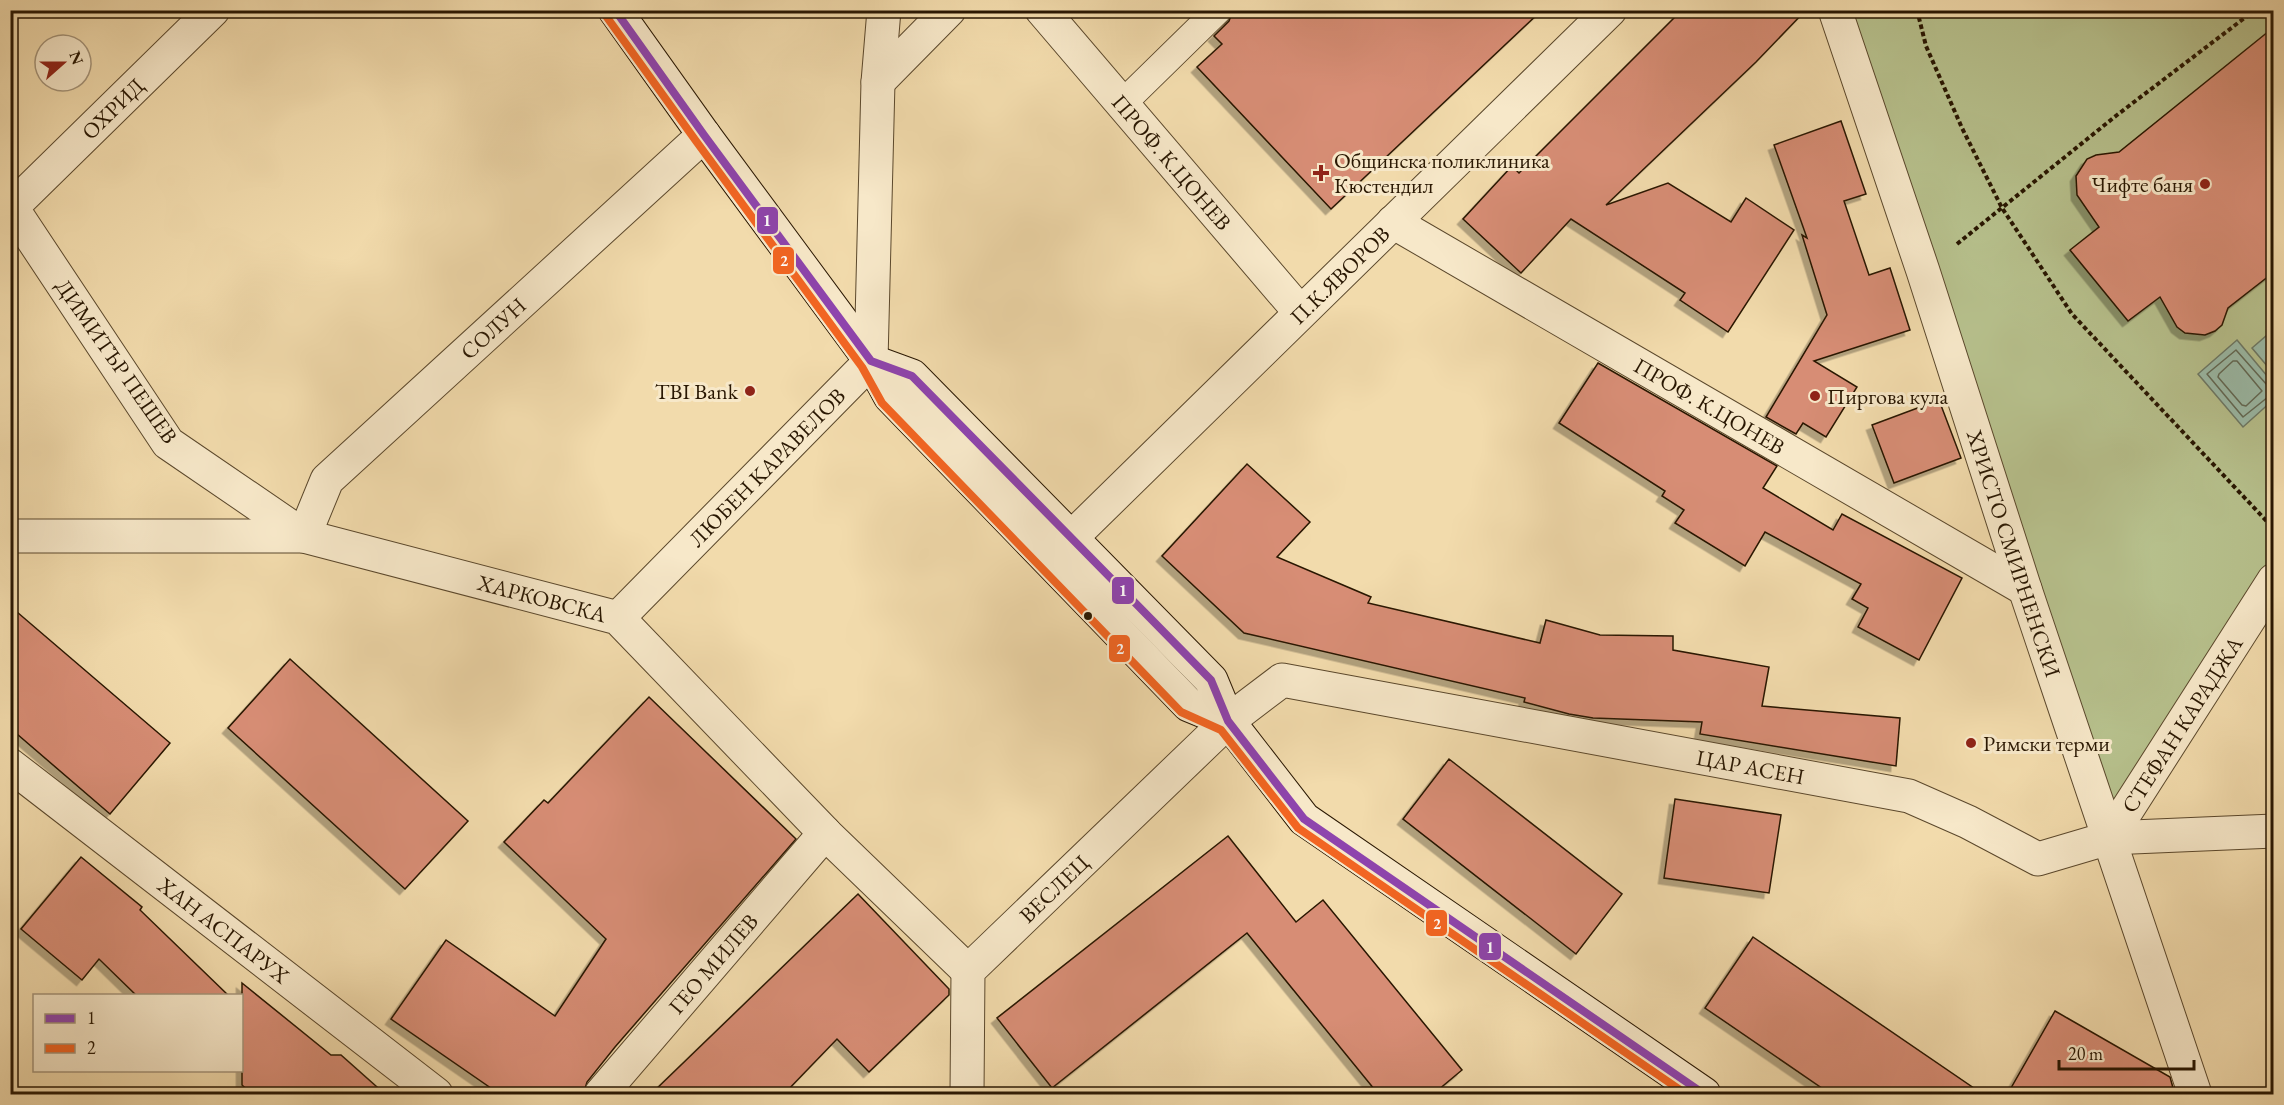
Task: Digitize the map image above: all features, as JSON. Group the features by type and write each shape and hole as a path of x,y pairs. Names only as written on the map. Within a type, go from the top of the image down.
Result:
{"street":[{"name":"ОХРИД","path":"11,206 213,10"},
{"path":"615,10 871,361 890,396 1189,705 1228,721"},
{"path":"871,361 878,82 884,10"},
{"path":"878,82 949,10"},
{"name":"ПРОФ. К.ЦОНЕВ","path":"1042,10 1300,312"},
{"name":"П.К.ЯВОРОВ","path":"1071,538 1610,10"},
{"name":"ХРИСТО СМИРНЕНСКИ","path":"1835,10 1923,271 2025,589 2195,1095"},
{"name":"СОЛУН","path":"304,536 327,480 704,135"},
{"name":"ДИМИТЪР ПЕШЕВ","path":"11,206 168,443 304,536"},
{"name":"ПРОФ. К.ЦОНЕВ","path":"1393,222 2025,589"},
{"path":"871,361 912,376 1211,680 1228,721 1304,819 1704,1095"},
{"name":"ЛЮБЕН KАРАВЕЛОВ","path":"618,618 871,361"},
{"name":"ХАРКОВСКА","path":"10,536 304,536 618,618 825,833 968,971"},
{"name":"СТЕФАН КАРАДЖА","path":"2109,838 2274,580"},
{"name":"ЦАР АСЕН","path":"1228,721 1282,680 1909,796 1968,822 2038,859 2109,838 2274,831"},
{"name":"ВЕСЛЕЦ","path":"968,971 1228,721"},
{"name":"ХАН АСПАРУХ","path":"10,765 436,1095"},
{"name":"ГЕО МИЛЕВ","path":"601,1095 825,833"},
{"path":"967,1095 968,971"}],"lane":[{"path":"1122,104 1218,10"}],"path":[{"path":"1917,10 1926,46 1962,128 2002,208 2072,314 2274,529"},
{"path":"1923,271 2117,115 2255,10"}],"green space":[{"path":"1835,11 2273,11 2273,580 2109,838"}],"water":[{"path":"2273,330 2273,373 2252,348"},
{"path":"2237,340 2273,383 2273,400 2243,427 2198,374"}],"building":[{"name":"Общинска поликлиника Кюстендил","path":"1233,10 1542,10 1331,209 1197,67 1222,44 1214,36 1229,21"},
{"path":"1682,10 1806,10 1756,62 1606,205 1668,183 1731,222 1746,198 1794,230 1728,332 1680,300 1685,293 1571,219 1521,273 1463,219 1512,166 1519,173"},
{"name":"Чифте баня","path":"2274,27 2274,272 2228,308 2222,325 2205,335 2185,333 2177,327 2160,297 2128,321 2070,250 2099,227 2077,195 2076,176 2087,159 2096,155 2119,152"},
{"path":"1841,121 1866,194 1844,201 1869,275 1890,268 1910,330 1814,361 1857,387 1826,437 1803,423 1796,434 1766,417 1827,315 1802,235 1807,238 1774,145"},
{"path":"1598,363 1777,466 1763,488 1833,530 1842,514 1962,578 1919,660 1858,627 1868,608 1852,599 1861,584 1765,532 1745,566 1675,523 1684,510 1662,496 1665,491 1559,423"},
{"path":"1939,400 1961,458 1894,483 1872,425"},
{"path":"1247,464 1310,522 1277,557 1371,597 1368,603 1540,643 1546,620 1600,635 1673,636 1673,650 1769,667 1762,706 1900,718 1896,766 1700,734 1702,722 1593,718 1569,714 1524,702 1525,698 1244,633 1162,556"},
{"path":"10,606 170,743 110,814 10,728"},
{"path":"290,659 468,821 405,889 228,728"},
{"path":"649,697 796,839 615,1047 587,1082 583,1095 501,1095 391,1019 446,940 555,1016 606,939 504,842 544,800 548,803"},
{"path":"1449,759 1622,894 1576,954 1403,819"},
{"path":"1675,799 1781,815 1769,893 1664,878"},
{"path":"1228,836 1296,922 1323,900 1462,1070 1432,1095 1379,1095 1247,933 1052,1088 997,1018"},
{"path":"81,857 142,907 140,910 227,994 135,994 99,959 82,980 21,929"},
{"path":"858,894 949,989 949,995 869,1072 837,1039 783,1095 650,1095"},
{"path":"1753,937 1984,1095 1832,1095 1705,1008"},
{"path":"242,983 331,1055 341,1055 386,1095 253,1095 242,1085"},
{"path":"2055,1011 2170,1077 2175,1095 2007,1095"}],"transit line":[{"name":"1","path":"615,10 871,361 912,376 1211,680 1228,721 1304,819 1704,1094"},
{"name":"2","path":"606,16 862,367 882,403 1181,712 1221,730 1298,828 1686,1094"}],"place":[{"name":"Общинска поликлиника Кюстендил","path":"1321,173"},
{"name":"Чифте баня","path":"2205,184"},
{"name":"TBI Bank","path":"750,391"},
{"name":"Пиргова кула","path":"1815,396"},
{"name":"Римски терми","path":"1971,743"}]}
